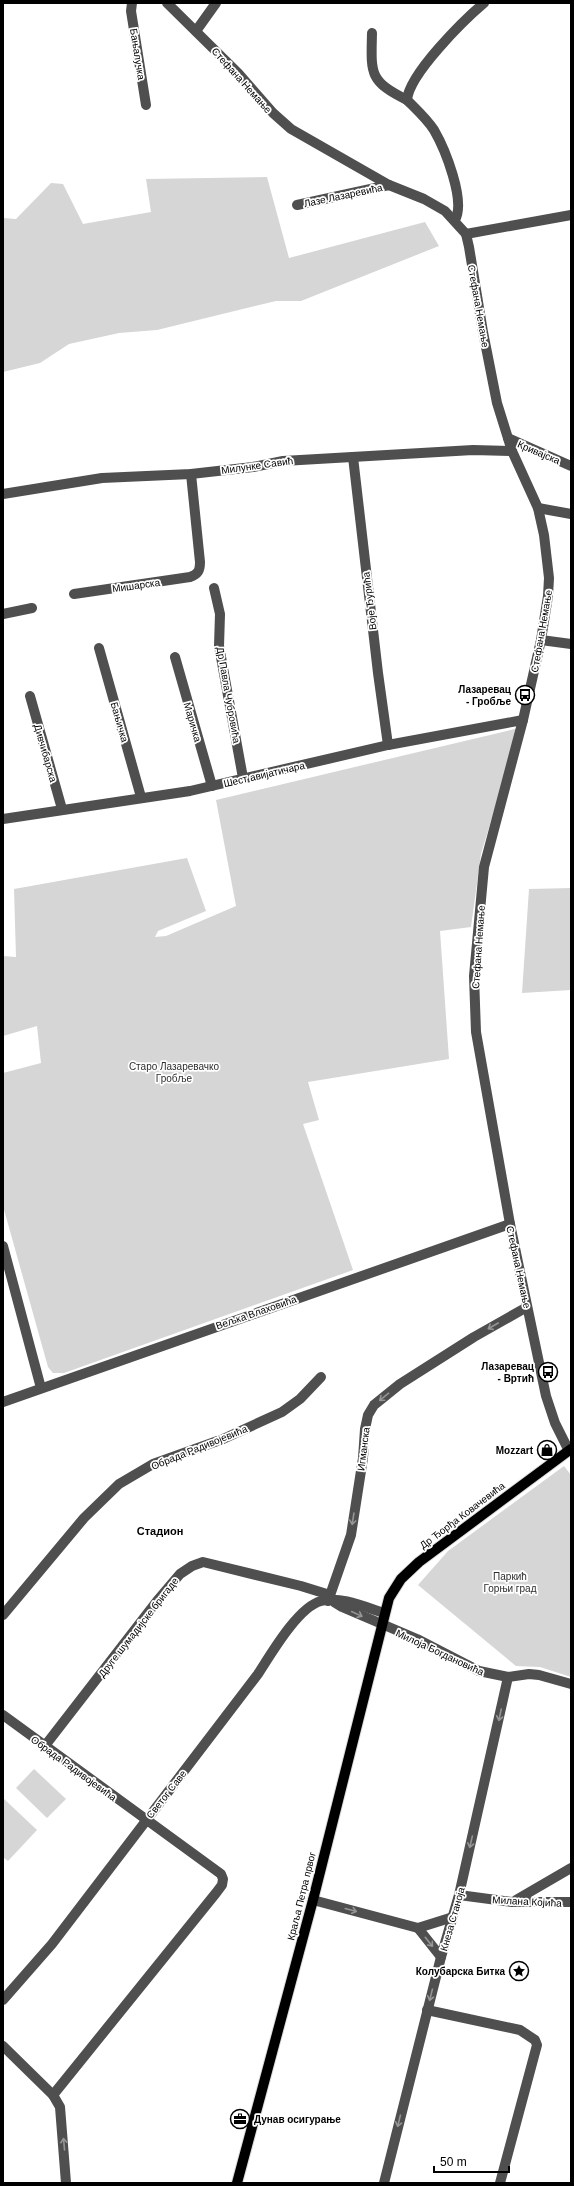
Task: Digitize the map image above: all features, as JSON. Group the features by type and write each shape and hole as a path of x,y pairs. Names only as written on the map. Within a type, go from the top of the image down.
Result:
{"main road":[{"name":"Др Ђорђа Ковачевића","path":"384,1613 392,1593 410,1570 442,1543 570,1450"},
{"name":"Краља Петра првог","path":"237,2183 313,1900 384,1613"}],"street":[{"name":"Бањалучка","path":"132,3 131,11 146,105"},
{"name":"Стефана Немање","path":"167,3 238,73 273,113 291,129 388,185 424,199 455,220 466,234 488,361 497,403 512,451 538,508 544,535 549,578 548,596 540,640 523,720 484,867 474,970 476,1032 510,1224 546,1396 555,1423 570,1450"},
{"path":"196,31 216,3"},
{"path":"407,100 411,86 429,59 484,3"},
{"path":"372,33 374,78 380,85 407,100 433,129 446,158 458,198 459,208 455,220"},
{"name":"Лазе Лазаревића","path":"297,205 388,185"},
{"path":"466,234 571,215"},
{"name":"Кривајска","path":"508,438 571,466"},
{"name":"Милунке Савић","path":"3,494 102,478 191,474 253,467 283,461 473,450 512,451"},
{"name":"Воје Ђурића","path":"353,457 378,673 388,745"},
{"name":"Мишарска","path":"74,594 190,577 197,574 200,569 200,562 191,474"},
{"path":"538,508 571,514"},
{"name":"Др Павла Чубровића","path":"214,588 220,614 219,646 243,778"},
{"path":"3,614 32,608"},
{"path":"540,640 571,644"},
{"name":"Бањичка","path":"99,648 141,797"},
{"name":"Маричка","path":"175,657 212,786"},
{"name":"Дивчибарска","path":"30,696 62,809"},
{"name":"Шест авијатичара","path":"3,819 212,786 388,745 523,720"},
{"name":"Вељка Влаховића","path":"3,1402 510,1224"},
{"path":"3,1246 41,1388"},
{"name":"Игманска","path":"331,1599 351,1535 363,1458 365,1430 368,1415 374,1405 400,1384 474,1337 527,1307"},
{"name":"Обрада Радивојевића","path":"3,1615 84,1518 119,1484 153,1464 223,1439 282,1412 300,1399 321,1377"},
{"name":"Друге шумадијске бригаде","path":"44,1746 157,1601 180,1574 192,1566 203,1562 301,1586 331,1599 355,1604 384,1613"},
{"name":"Друге шумадијске бригаде","path":"331,1599 342,1607 381,1625"},
{"name":"Светог Саве","path":"3,2000 52,1944 297,1620 314,1604 331,1599"},
{"name":"Милоја Богдановића","path":"381,1625 416,1639 479,1671 508,1677 529,1674 539,1675 571,1684"},
{"name":"Кнеза Станоја","path":"384,2183 441,1956 459,1895 508,1677"},
{"name":"Обрада Радивојевића","path":"3,1715 221,1874 224,1879 222,1885 53,2095"},
{"path":"512,1902 571,1868"},
{"name":"Милана Којића","path":"459,1895 512,1902 571,1902"},
{"path":"313,1900 418,1928 453,1917"},
{"path":"418,1928 441,1956"},
{"path":"427,2010 520,2030 535,2040 538,2045 500,2183"},
{"path":"3,2046 53,2095 60,2107 66,2183"}],"green space":[{"path":"267,177 289,258 425,222 439,246 301,301 276,301 157,330 119,333 69,344 40,363 3,372 3,218 16,219 51,183 63,184 83,224 151,212 146,179"},
{"name":"Старо Лазаревачко Гробље","path":"519,728 481,854 471,927 440,931 449,1059 308,1082 319,1120 303,1124 353,1270 64,1373 53,1373 48,1367 3,1206 3,1073 41,1063 37,1026 3,1036 3,956 16,957 14,889 187,858 206,911 158,931 155,937 166,936 236,906 216,800"},
{"path":"571,888 571,990 522,993 529,889"},
{"name":"Паркић Горњи град","path":"564,1466 571,1475 571,1677 540,1667 516,1666 418,1585 448,1551"},
{"path":"34,1769 66,1799 47,1818 16,1788"},
{"path":"3,1798 37,1830 8,1861 3,1857"}],"place":[{"name":"Лазаревац - Гробље","path":"525,695"},
{"name":"Лазаревац - Вртић","path":"548,1372"},
{"name":"Mozzart","path":"547,1450"},
{"name":"Колубарска Битка","path":"519,1971"},
{"name":"Дунав осигурање","path":"240,2119"}],"district":[{"name":"Стадион","path":"160,1531"}]}
